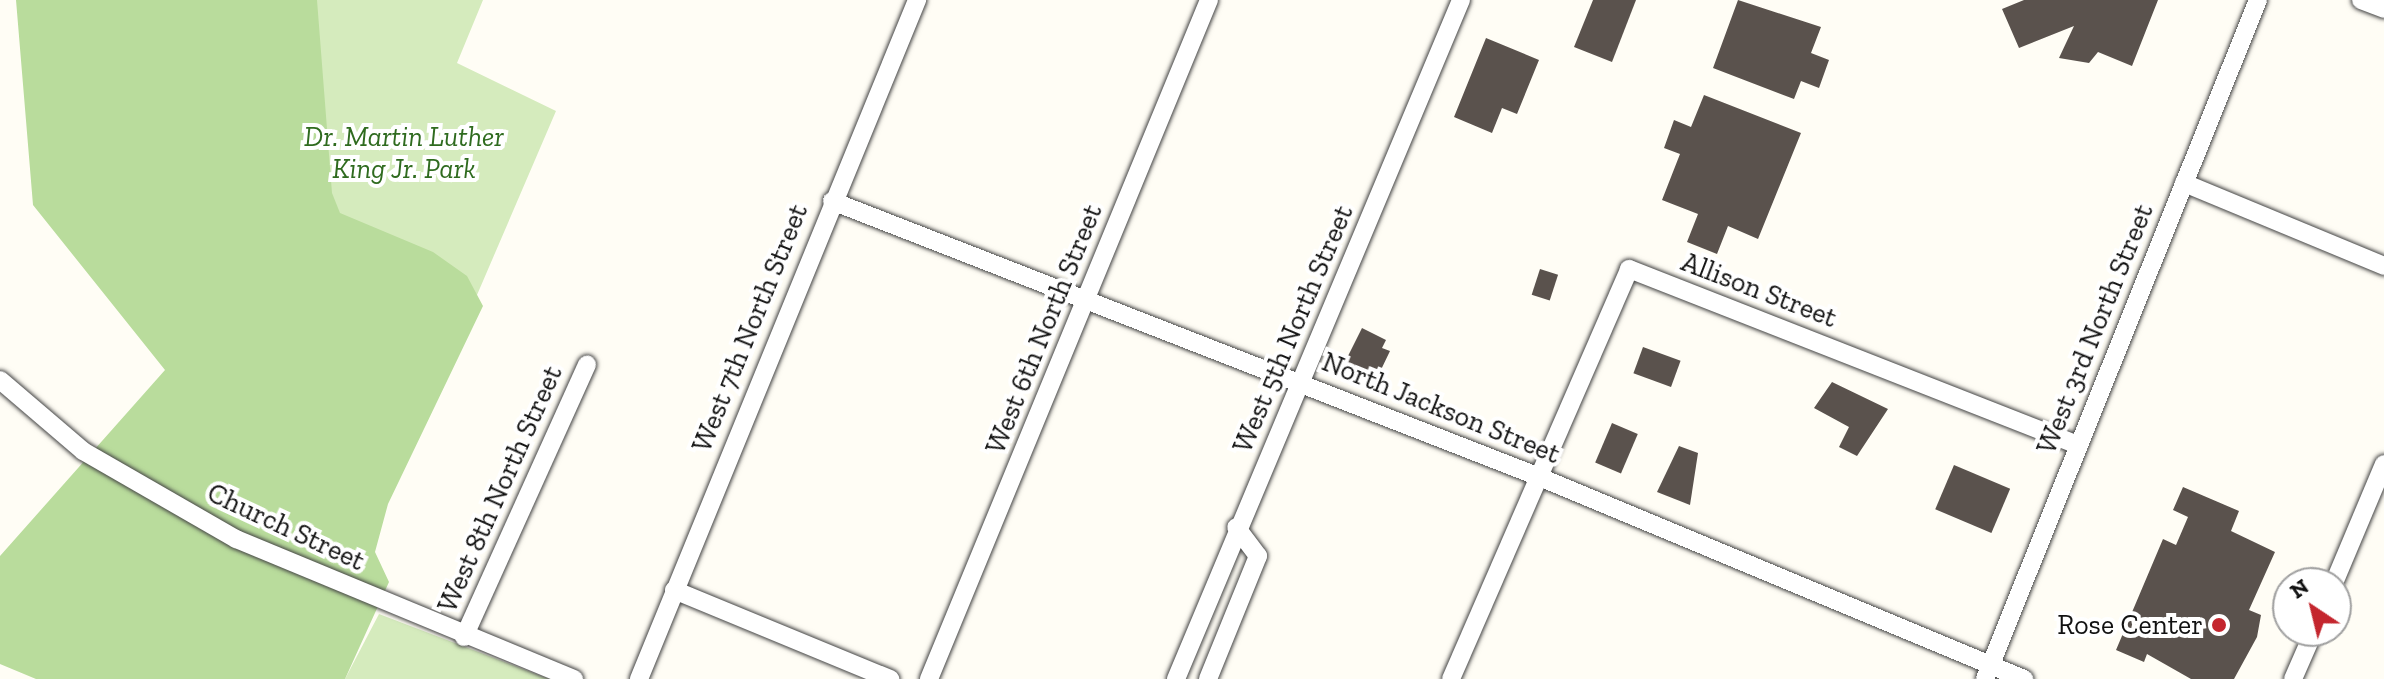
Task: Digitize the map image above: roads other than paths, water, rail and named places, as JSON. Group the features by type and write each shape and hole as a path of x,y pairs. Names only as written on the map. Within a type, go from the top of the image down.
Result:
{"street":[{"name":"West 7th North Street","path":"639,679 832,201 917,0"},
{"name":"West 6th North Street","path":"929,679 1088,300 1209,0"},
{"name":"West 5th North Street","path":"1176,679 1236,527 1304,383 1461,0"},
{"name":"West 3rd North Street","path":"1988,672 2258,0"},
{"path":"2361,0 2384,9"},
{"path":"2184,183 2384,266"},
{"name":"North Jackson Street","path":"832,201 1537,476 1988,672 2024,679"},
{"name":"Allison Street","path":"1537,476 1629,269 2079,445"},
{"name":"West 8th North Street","path":"464,637 587,364"},
{"name":"Church Street","path":"0,380 83,451 236,539 464,637 574,679"},
{"path":"2341,567 2384,464"},
{"path":"1451,679 1537,476"},
{"path":"1208,679 1258,556 1236,527"},
{"path":"674,590 890,679"},
{"path":"2293,679 2307,647"}],"place":[{"name":"Rose Center","path":"2219,625"}],"park label":[{"name":"Dr. Martin Luther King Jr. Park","path":"404,153"}]}
